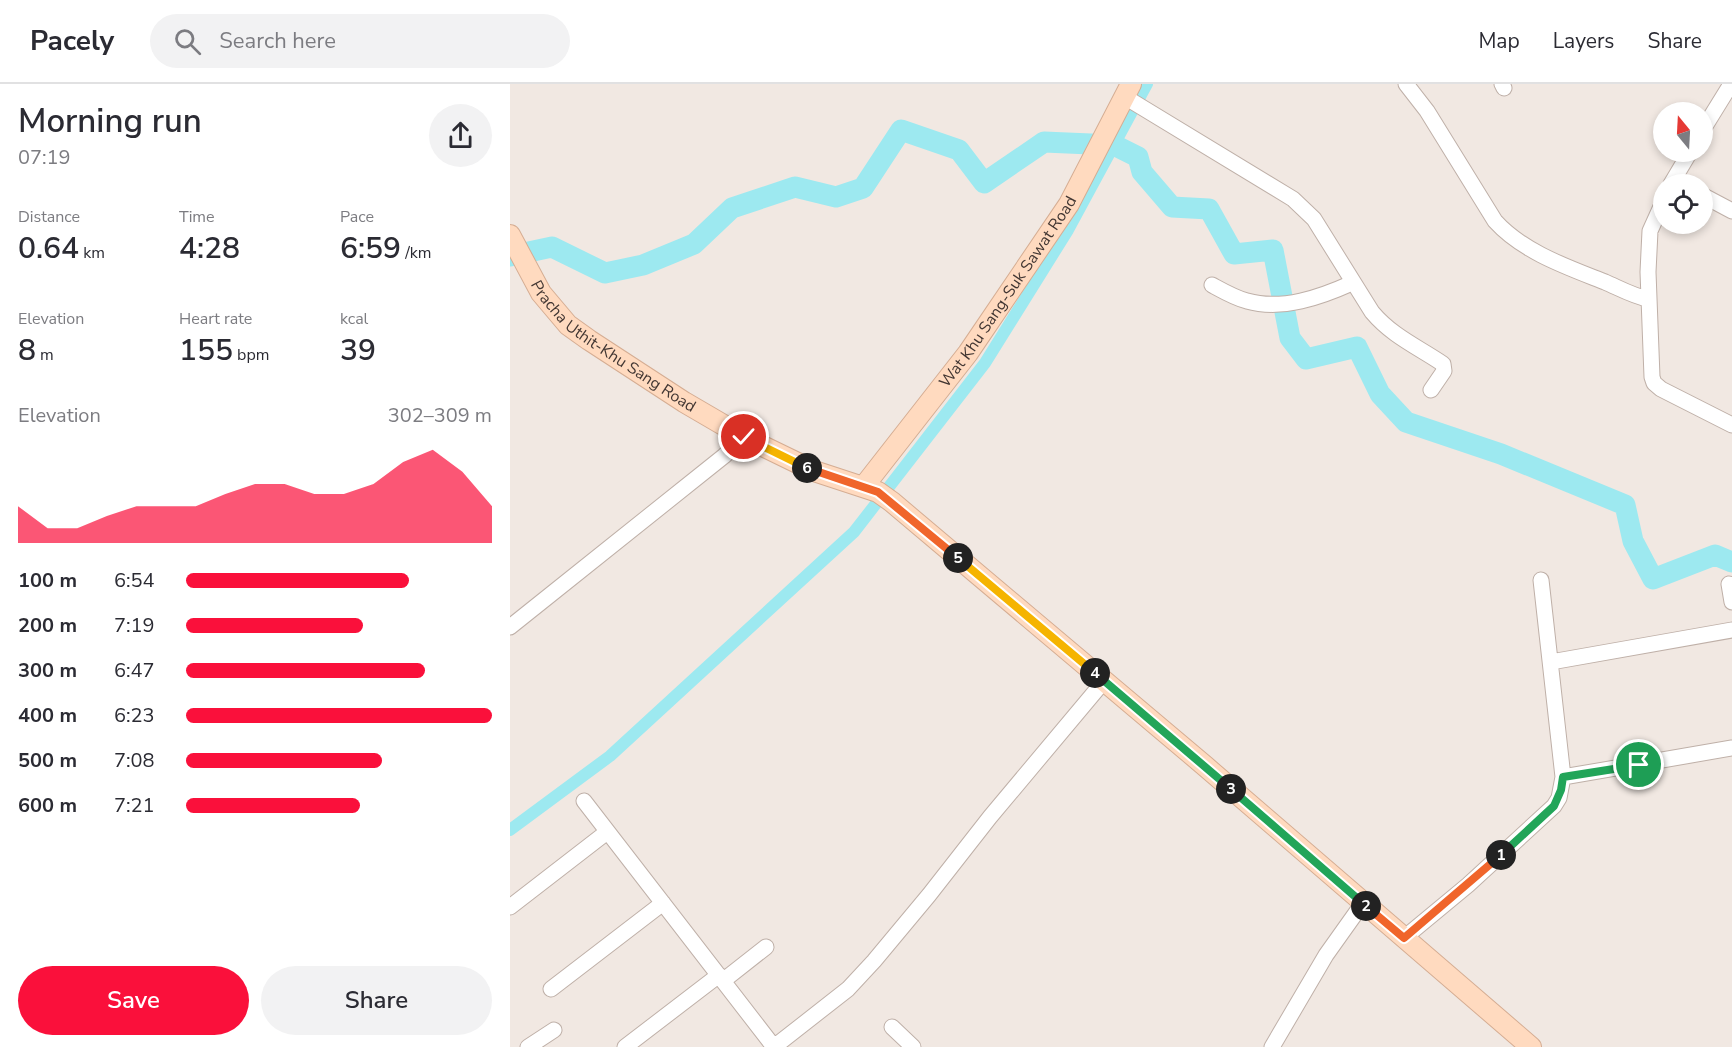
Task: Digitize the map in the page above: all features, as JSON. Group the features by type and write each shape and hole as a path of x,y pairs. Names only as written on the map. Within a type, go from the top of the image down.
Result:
{"main road":[{"name":"Wat Khu Sang-Suk Sawat Road","path":"878,493 968,353 1069,204 1128,90"},
{"name":"Pracha Uthit-Khu Sang Road","path":"511,237 541,293 568,325 684,402 744,437 806,468 878,493 1104,681 1531,1047"}],"street":[{"path":"1406,84 1427,111 1495,221 1504,231 1525,246 1648,299"},
{"path":"1713,113 1731,84"},
{"path":"1128,90 1304,207 1314,219 1371,312 1382,325 1443,364 1444,371 1431,390"},
{"path":"1713,201 1732,211"},
{"path":"1653,224 1650,231 1648,299 1654,383 1661,389 1732,425"},
{"path":"1212,285 1244,300 1277,304 1314,298 1353,283"},
{"path":"510,627 716,463 744,437"},
{"path":"1404,938 1554,806 1561,790 1563,777 1541,580"},
{"path":"1729,585 1732,602"},
{"path":"1551,662 1732,630"},
{"path":"584,801 774,1047 848,989 874,961 1104,681"},
{"path":"1563,777 1732,748"},
{"path":"510,907 607,832"},
{"path":"551,989 663,903"},
{"path":"1272,1047 1326,955 1363,903"},
{"path":"625,1047 766,947"},
{"path":"892,1027 913,1047"},
{"path":"528,1047 554,1030"}],"waterway":[{"path":"510,830 610,756 854,532 985,363 1068,230 1147,84"},
{"path":"510,256 552,247 605,273 643,265 694,244 732,208 795,187 836,197 863,188 901,130 959,150 984,183 1044,142 1114,145 1138,157 1142,172 1172,207 1209,209 1234,254 1273,250 1290,338 1306,359 1357,347 1380,394 1406,422 1501,454 1625,505 1633,541 1653,579 1715,555 1732,562"}],"route":[{"path":"744,437 814,471 878,492 892,502 1205,766 1404,938 1468,885 1554,806 1559,798 1563,777 1639,765"}]}
